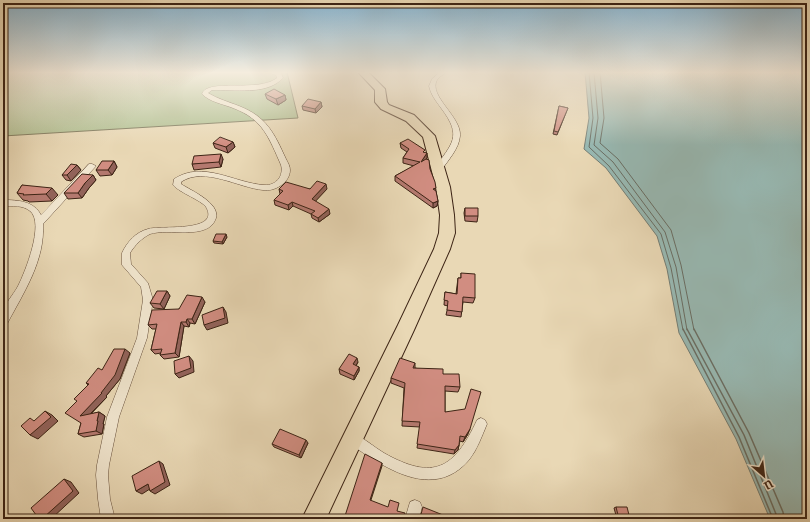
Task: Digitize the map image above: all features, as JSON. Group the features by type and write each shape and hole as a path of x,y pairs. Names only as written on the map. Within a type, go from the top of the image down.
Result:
{"highway":[{"path":"314,519 405,330 447,233 447,215 431,140 427,132 410,118 385,107 381,102 381,96"}],"street":[{"path":"108,519 104,499 102,475 103,465 113,417 143,333 148,300 145,286 127,265 126,253 132,244 150,231 196,229 207,225 211,221 212,215 209,205 177,186 177,181 182,177 189,175 212,176 266,188 277,184 285,176 287,170 263,122 240,109 211,96"},
{"path":"436,96 455,124 457,135 452,148 438,169"},
{"path":"39,223 92,166"},
{"path":"3,203 20,204 32,209 36,213 39,223 38,244 32,267 3,321"},
{"path":"353,439 380,458 398,467 417,473 434,473 442,472 457,463 468,450 481,424"}],"green space":[{"path":"3,96 293,96 298,118 3,136"}],"water":[{"path":"587,96 807,96 807,519 770,519 736,439 679,333 667,269 657,236 606,168 584,149 589,118"}],"building":[{"path":"270,96 282,96 276,99"},
{"path":"308,99 321,102 315,109 302,106"},
{"path":"559,106 568,108 558,132 554,131"},
{"path":"220,137 233,142 226,147 213,143"},
{"path":"408,139 425,150 423,152 427,153 421,162 426,159 429,160 430,169 436,188 433,189 436,191 438,201 433,203 395,176 420,162 403,158 409,149 400,143"},
{"path":"221,154 219,162 192,164 194,156"},
{"path":"102,161 114,161 108,170 96,170"},
{"path":"71,164 77,165 67,175 62,175"},
{"path":"82,174 93,175 78,193 64,193"},
{"path":"317,181 326,184 312,199 329,209 318,218 311,214 315,211 292,202 288,205 274,200 283,191 279,189 286,182 310,189"},
{"path":"22,185 52,188 46,194 23,195 24,194 17,193"},
{"path":"465,208 478,208 478,216 465,216"},
{"path":"216,234 226,234 222,242 213,241"},
{"path":"461,273 475,274 475,298 463,297 462,312 447,310 448,301 444,300 445,292 457,294 458,278 461,278"},
{"path":"157,291 167,291 160,304 150,303"},
{"path":"187,295 202,297 192,319 187,319 186,322 181,322 175,353 160,355 162,349 151,350 157,324 148,325 152,310 179,309"},
{"path":"223,307 225,318 204,325 202,315"},
{"path":"114,349 125,349 115,375 102,393 80,416 99,412 96,431 78,434 81,423 65,413 77,401 74,399 89,384 86,383 98,368 102,370"},
{"path":"349,354 357,358 353,364 359,367 354,376 339,369"},
{"path":"189,356 191,368 175,374 174,361"},
{"path":"400,358 415,363 413,368 443,369 443,374 459,374 460,387 445,386 445,412 465,409 471,389 481,392 470,429 465,437 460,436 459,445 455,450 417,444 420,422 402,421 405,383 391,378"},
{"path":"45,411 51,417 30,435 21,426 30,418 34,421"},
{"path":"280,429 306,440 299,455 272,444"},
{"path":"365,454 382,463 370,500 388,507 390,500 399,503 397,511 405,513 403,519 344,519"},
{"path":"159,461 165,482 150,491 148,484 136,491 132,476"},
{"path":"64,479 73,491 43,518 45,519 39,519 31,508"},
{"path":"423,507 443,515 442,519 420,518"},
{"path":"616,507 627,507 630,519 619,519"},
{"path":"12,515 13,518 17,515 19,519 7,519"}]}
